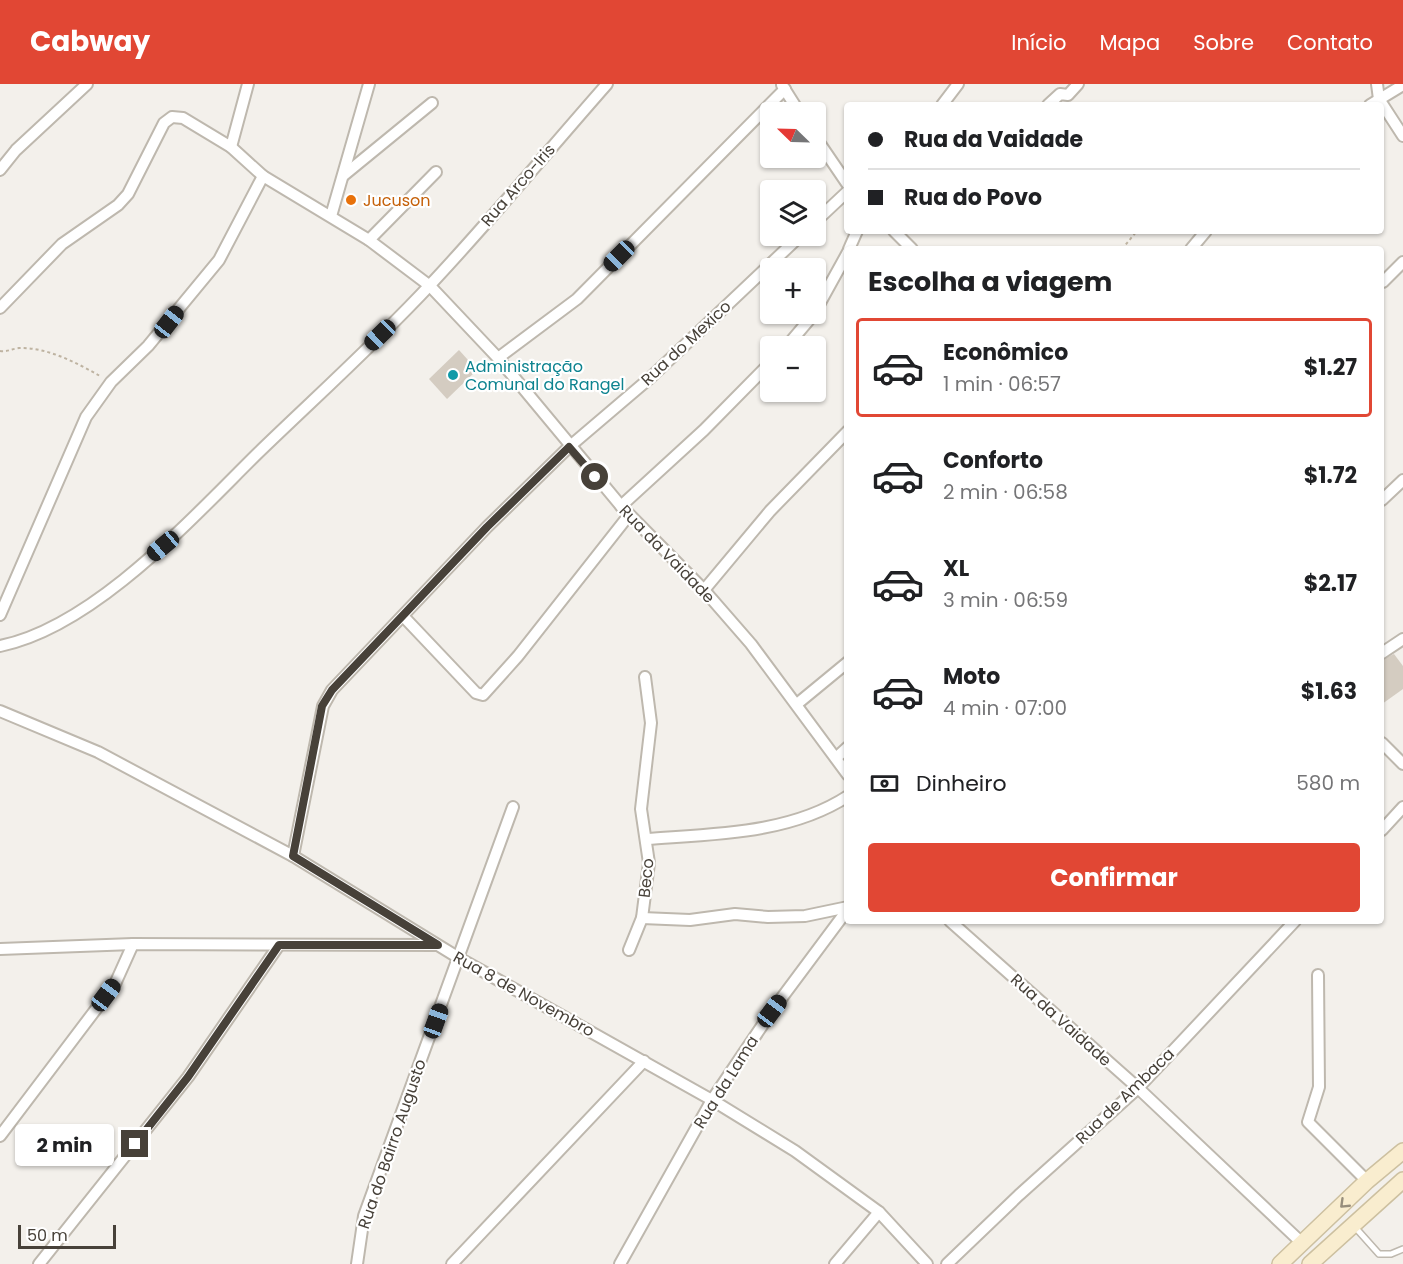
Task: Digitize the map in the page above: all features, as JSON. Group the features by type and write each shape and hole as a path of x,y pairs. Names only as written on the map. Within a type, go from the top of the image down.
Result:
{"main road":[{"path":"1280,1264 1367,1181 1403,1151"},
{"path":"1310,1264 1403,1180"}],"street":[{"path":"0,170 16,150 87,84"},
{"path":"231,147 248,84"},
{"path":"331,216 369,84"},
{"name":"Rua Arco-Iris","path":"0,646 27,639 83,608 126,577 181,531 430,286 607,84"},
{"path":"944,102 958,84"},
{"path":"1051,102 1060,94 1068,95 1078,84"},
{"path":"1374,102 1377,84"},
{"path":"1374,102 1403,85"},
{"path":"498,358 577,299 783,86 793,102"},
{"path":"344,175 432,103"},
{"path":"1384,114 1403,136"},
{"name":"Rua da Vaidade","path":"0,308 62,244 117,205 128,194 164,123 172,117 183,118 231,147 263,176 369,240 430,286 498,358 569,447 629,515 704,590 751,644 844,769"},
{"path":"826,153 844,179"},
{"path":"369,240 436,172"},
{"path":"0,615 86,417 111,382 148,346 219,260 263,176"},
{"path":"826,212 844,195"},
{"path":"897,234 909,246"},
{"path":"1194,246 1204,234"},
{"name":"Rua do Mexico","path":"293,856 322,706 332,690 487,527 569,447 650,378 790,246"},
{"path":"826,291 844,258"},
{"path":"1384,281 1403,262"},
{"path":"795,336 805,324"},
{"path":"621,506 705,430 760,373"},
{"path":"704,590 770,511 844,435"},
{"path":"1384,498 1403,480"},
{"path":"403,616 476,693 483,695 518,656 629,515"},
{"path":"1384,652 1403,639"},
{"path":"797,704 844,665"},
{"path":"645,677 651,723 641,809 647,839"},
{"name":"Rua 8 de Novembro","path":"0,711 98,752 293,856 459,958 712,1100 795,1151 879,1212 927,1264"},
{"path":"1384,745 1403,764"},
{"path":"836,758 844,751"},
{"name":"Beco","path":"844,798 816,814 745,831 647,839 649,863 642,918 690,920 735,914 768,917 805,916 844,909"},
{"name":"Rua do Bairro Augusto","path":"357,1264 364,1216 513,807"},
{"path":"1384,828 1403,807"},
{"name":"Rua da Lama","path":"620,1264 712,1100 772,1011 844,913"},
{"path":"629,950 642,918"},
{"name":"Rua da Vaidade","path":"953,924 1138,1088 1303,1244"},
{"name":"Rua de Ambaca","path":"947,1264 1018,1195 1138,1088 1292,924"},
{"path":"0,949 133,944 438,945"},
{"path":"0,1136 115,984 133,944"},
{"path":"39,1264 188,1077 279,945"},
{"path":"1318,975 1319,1087 1308,1122 1367,1181"},
{"path":"452,1264 644,1061"},
{"path":"835,1264 879,1212"}],"lane":[{"path":"1353,1225 1379,1254 1391,1254 1403,1249"}],"path":[{"path":"1124,246 1134,234"},
{"path":"0,351 19,348 58,356 111,382"}],"building":[{"name":"Administração Comunal do Rangel","path":"459,350 477,370 447,399 429,379"},
{"path":"1394,654 1403,666 1403,689 1384,703 1384,659"}],"place":[{"name":"Jucuson","path":"351,200"},
{"name":"Administração Comunal do Rangel","path":"453,375"}],"route":[{"path":"135,1144 188,1077 279,945 365,943 438,945 293,856 322,706 332,690 487,527 569,447 595,477"}]}
